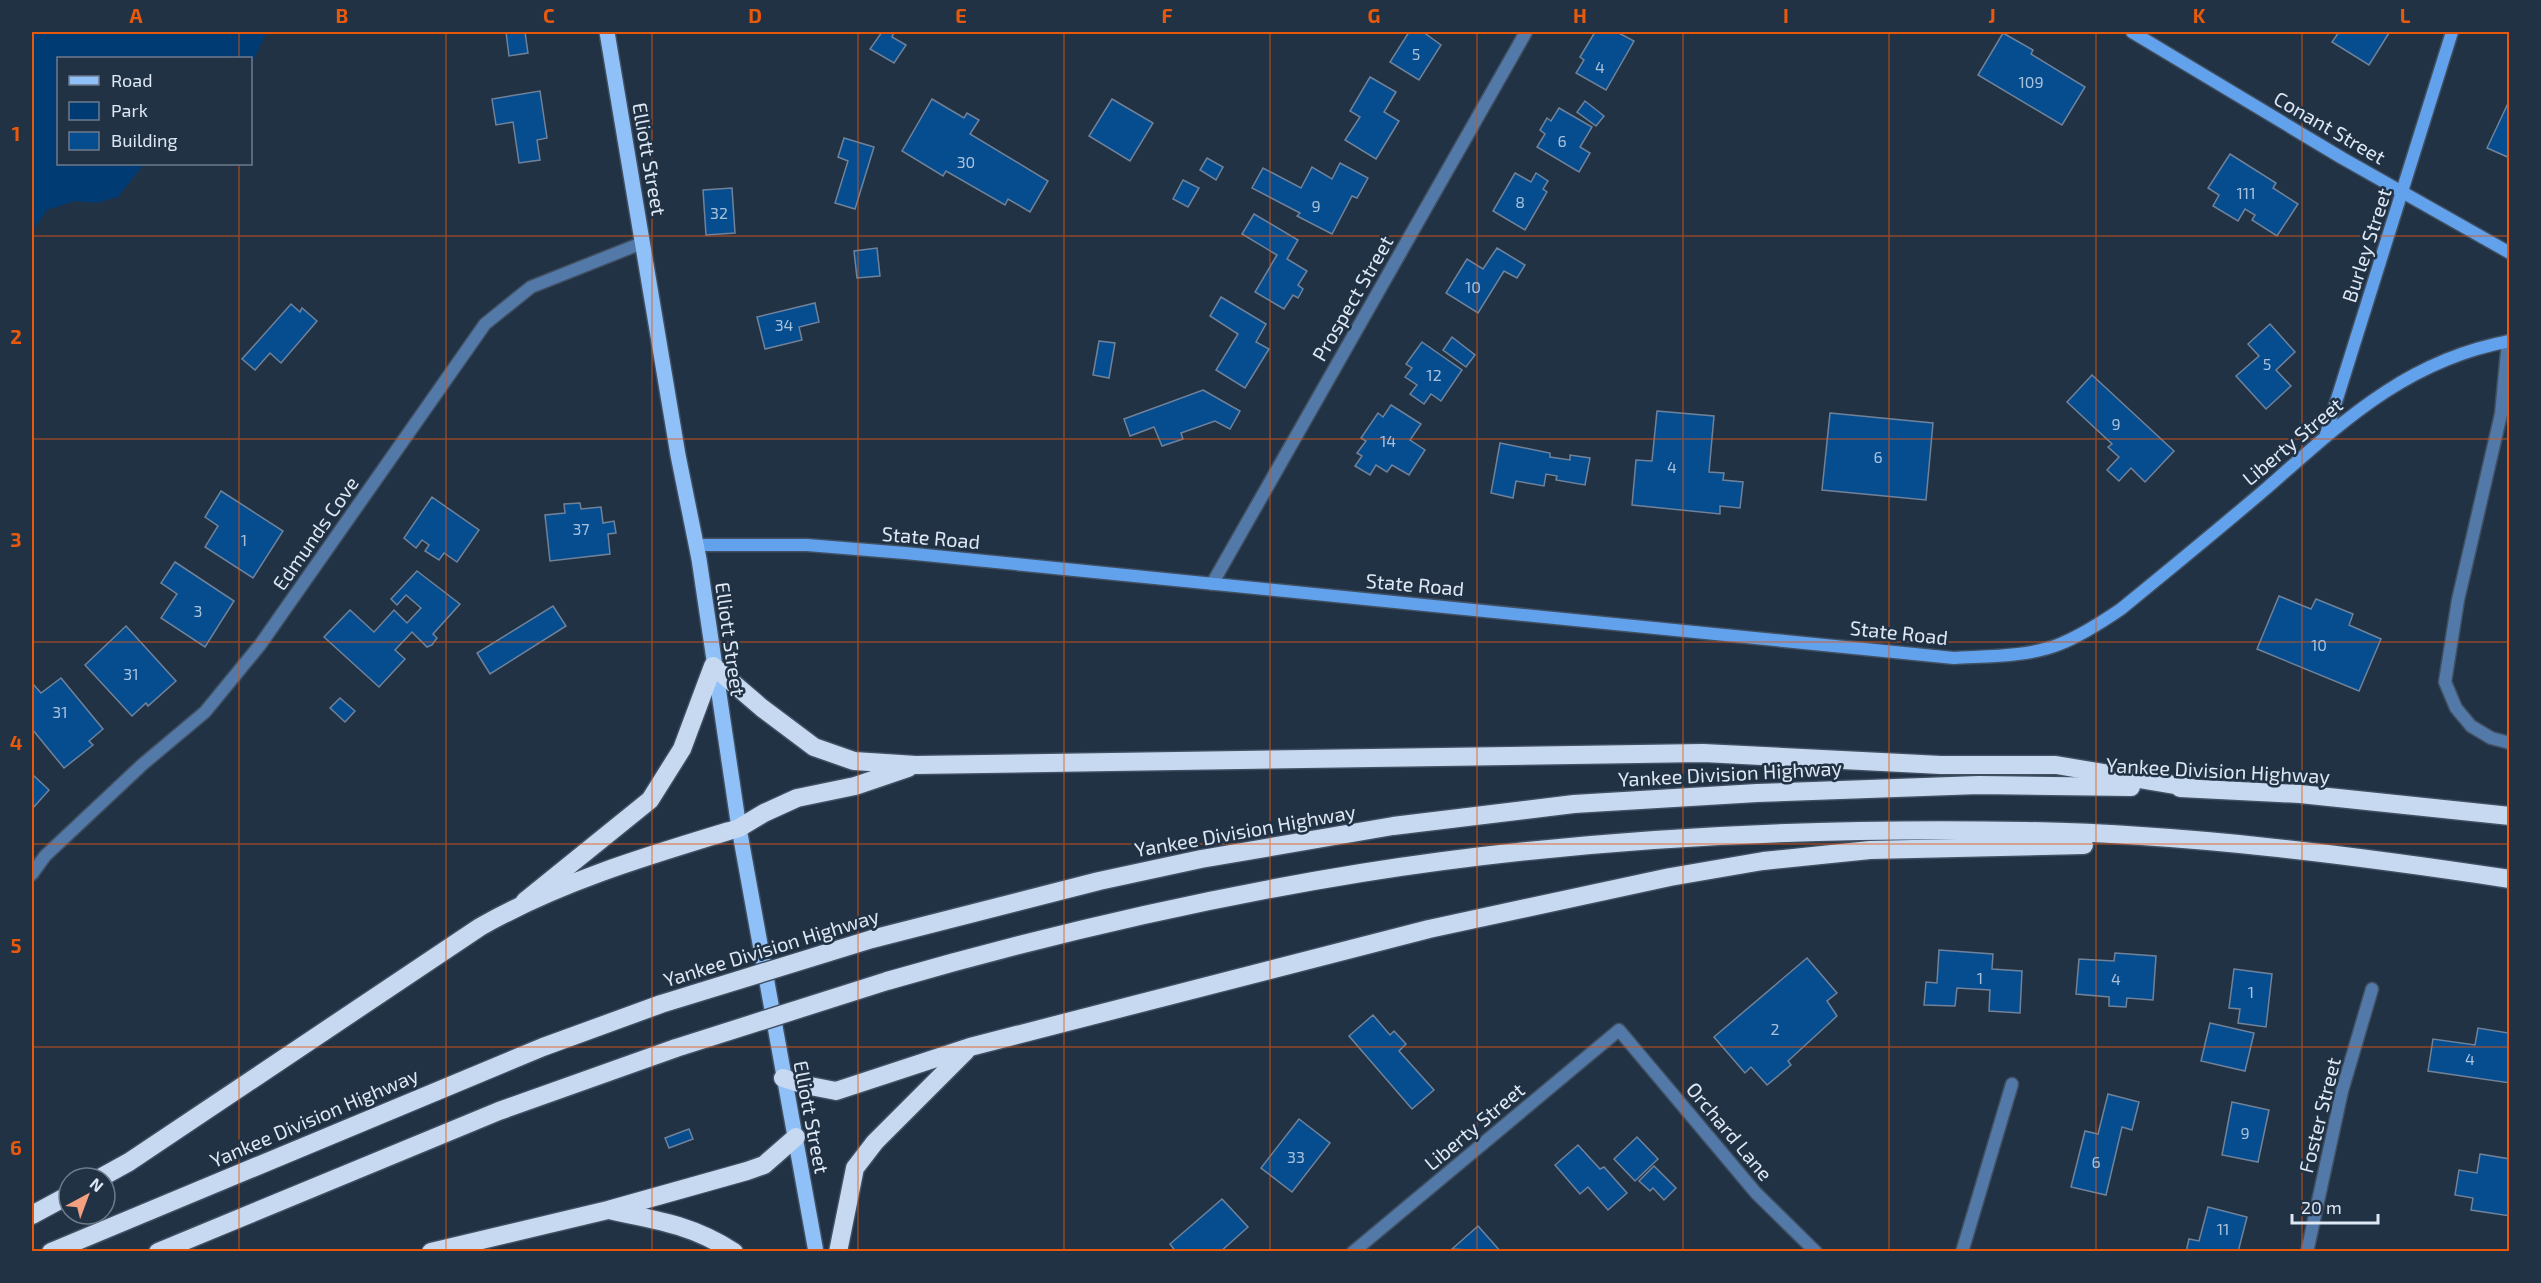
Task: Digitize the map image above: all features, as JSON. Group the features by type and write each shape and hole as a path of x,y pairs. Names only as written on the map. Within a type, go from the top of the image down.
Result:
{"highway":[{"path":"525,901 604,840 650,800 682,749 713,666 762,708 814,747 854,761 916,765 1703,753 1941,765 2056,765 2192,788"},
{"path":"117,1168 480,927 525,901 571,882 739,828 764,813 797,798 855,786 916,765"},
{"name":"Yankee Division Highway","path":"51,1251 533,1051 661,1004 872,939 1099,881 1201,859 1393,826 1574,804 1880,787 1979,785 2192,788 2300,794 2510,816"},
{"path":"158,1251 499,1110 676,1048 887,981 996,950 1186,906 1362,873 1506,854 1728,836 1899,829 2028,831 2165,838 2245,845 2510,879"},
{"path":"783,1078 805,1085 836,1090 970,1047 1429,929 1670,877 1763,861 1870,850 2032,845 2245,845"},
{"path":"838,1251 855,1168 875,1142 970,1047"},
{"path":"431,1251 608,1210 764,1165 796,1137"},
{"path":"32,1215 57,1201"},
{"path":"608,1210 672,1223 708,1235 734,1251"}],"main road":[{"name":"Elliott Street","path":"607,32 695,545 739,828 816,1251"},
{"name":"Conant Street","path":"2132,32 2342,158 2510,253"},
{"name":"Burley Street","path":"2326,434 2451,32"},
{"name":"Liberty Street","path":"2121,609 2326,434 2417,371 2459,355 2509,341"},
{"name":"State Road","path":"695,545 807,546 1954,658 2028,652 2059,644 2121,609"}],"street":[{"name":"Prospect Street","path":"1212,584 1526,32"},
{"name":"Edmunds Cove","path":"32,874 45,856 212,704 260,645 485,324 531,287 642,243"},
{"path":"2509,341 2501,414 2458,600 2445,682 2456,708 2471,726 2491,738 2510,743"},
{"name":"Foster Street","path":"2307,1251 2342,1091 2372,989"},
{"name":"Liberty Street","path":"1353,1251 1619,1030"},
{"name":"Orchard Lane","path":"1619,1030 1756,1192 1816,1251"},
{"path":"1962,1251 2012,1084"}],"green space":[{"path":"32,32 267,32 252,63 252,57 57,57 57,165 143,165 118,197 96,203 75,201 47,210 32,232"}],"building":[{"path":"506,32 525,32 528,53 509,56"},
{"path":"882,32 894,32 892,37 906,45 894,63 870,49"},
{"path":"1409,32 1423,32 1441,45 1419,80 1390,62"},
{"path":"1595,32 1617,32 1634,41 1606,90 1576,73 1584,60 1580,57"},
{"path":"2339,32 2389,33 2369,65 2332,42"},
{"path":"2003,33 2033,50 2031,54 2085,87 2062,125 1978,75"},
{"path":"1370,77 1396,92 1384,112 1399,121 1376,159 1345,140 1360,117 1350,111"},
{"path":"540,91 547,138 537,140 540,160 519,163 513,122 496,125 492,99"},
{"path":"932,99 964,118 967,113 979,120 970,134 1048,181 1030,212 1008,199 1005,205 946,171 943,176 902,151"},
{"path":"1112,99 1153,123 1130,161 1089,136"},
{"path":"2510,99 2510,158 2487,148"},
{"path":"1585,101 1604,116 1596,126 1577,112"},
{"path":"1559,108 1592,127 1580,147 1590,153 1579,172 1537,147 1545,134 1540,130 1547,118 1551,121"},
{"path":"844,138 874,147 855,209 835,203 848,161 838,157"},
{"path":"2230,154 2276,183 2273,188 2298,204 2277,236 2252,220 2255,215 2245,209 2238,221 2213,206 2219,195 2208,188"},
{"path":"1207,158 1223,167 1216,180 1200,170"},
{"path":"1340,163 1368,178 1357,198 1352,196 1332,234 1297,216 1300,213 1252,188 1263,168 1301,188 1312,167 1332,179"},
{"path":"1515,173 1531,182 1536,173 1548,181 1543,189 1547,192 1525,230 1493,211"},
{"path":"1183,180 1199,188 1188,207 1173,199"},
{"path":"732,188 735,233 706,235 703,190"},
{"path":"1254,214 1298,240 1287,259 1307,271 1298,285 1303,289 1298,298 1293,295 1284,309 1255,292 1277,255 1242,234"},
{"path":"877,248 880,276 857,278 854,251"},
{"path":"1497,248 1525,265 1517,278 1504,271 1478,313 1446,293 1467,259 1483,269"},
{"path":"1221,297 1266,324 1256,342 1269,349 1245,388 1216,370 1238,334 1210,316"},
{"path":"815,303 819,322 799,327 802,340 765,349 757,317"},
{"path":"291,304 300,312 302,308 317,321 281,363 270,353 255,370 242,359"},
{"path":"2270,324 2295,352 2276,370 2291,386 2266,409 2236,376 2259,356 2248,344"},
{"path":"1452,337 1475,355 1466,367 1443,350"},
{"path":"1099,341 1115,343 1109,378 1093,375"},
{"path":"1422,342 1462,370 1441,401 1431,394 1424,404 1410,394 1417,385 1405,377 1412,368 1406,364"},
{"path":"2092,375 2174,451 2145,482 2131,468 2119,481 2107,470 2119,457 2108,447 2112,444 2067,402"},
{"path":"1203,390 1240,411 1230,429 1215,421 1181,433 1183,439 1162,446 1154,427 1130,436 1124,419"},
{"path":"1391,405 1421,424 1410,440 1425,450 1409,475 1392,465 1387,472 1376,465 1370,475 1355,466 1362,456 1357,453 1366,441 1361,438 1378,413 1383,417"},
{"path":"1657,411 1714,416 1709,472 1724,473 1723,480 1743,482 1740,508 1720,506 1720,514 1632,505 1636,460 1652,461"},
{"path":"1830,413 1933,423 1926,500 1822,490"},
{"path":"1500,443 1550,453 1550,457 1570,460 1570,455 1590,458 1585,485 1556,480 1557,476 1546,474 1544,486 1516,481 1513,498 1491,493"},
{"path":"221,491 283,531 253,578 205,547 218,526 205,517"},
{"path":"432,497 479,530 457,562 444,553 439,560 425,551 429,545 422,540 416,548 404,538"},
{"path":"580,503 581,509 601,507 603,523 614,521 616,533 608,534 610,554 550,561 545,515 565,513 564,504"},
{"path":"175,562 234,601 205,647 161,618 177,594 161,583"},
{"path":"417,571 460,604 433,634 437,638 432,645 427,647 412,632 395,650 405,659 379,687 324,637 350,610 374,632 394,610 407,623 421,608 406,595 397,605 391,599"},
{"path":"2279,596 2311,609 2316,599 2353,614 2349,625 2381,639 2359,691 2257,649"},
{"path":"553,606 566,626 490,674 477,653"},
{"path":"126,626 176,681 148,706 146,703 132,716 85,665"},
{"path":"61,678 103,729 89,741 93,745 64,768 32,729 33,684 41,693"},
{"path":"340,698 355,711 345,722 330,708"},
{"path":"32,774 49,790 32,809"},
{"path":"1939,950 1993,954 1992,969 2022,971 2020,1013 1989,1011 1990,990 1957,988 1955,1006 1924,1005 1926,982 1937,983"},
{"path":"2115,953 2156,956 2153,1000 2127,998 2126,1007 2109,1006 2109,997 2076,994 2079,959 2114,961"},
{"path":"1807,958 1837,993 1827,1001 1837,1016 1788,1061 1791,1065 1767,1085 1751,1067 1745,1073 1714,1037"},
{"path":"2234,969 2272,974 2266,1027 2238,1023 2240,1009 2229,1008"},
{"path":"1373,1015 1390,1035 1394,1031 1406,1044 1399,1051 1434,1090 1412,1109 1349,1036"},
{"path":"2210,1023 2254,1033 2245,1071 2201,1061"},
{"path":"2510,1026 2510,1083 2428,1071 2433,1039 2475,1045 2478,1028 2508,1033"},
{"path":"2108,1094 2139,1102 2132,1130 2122,1127 2106,1195 2071,1187 2085,1131 2098,1134"},
{"path":"2232,1102 2269,1110 2258,1162 2222,1155"},
{"path":"1299,1119 1330,1143 1292,1192 1261,1168"},
{"path":"689,1129 693,1139 669,1148 665,1138"},
{"path":"1637,1137 1658,1159 1635,1181 1614,1159"},
{"path":"1578,1145 1600,1169 1604,1167 1627,1193 1608,1210 1588,1187 1580,1194 1555,1165"},
{"path":"2480,1154 2510,1159 2510,1216 2471,1210 2473,1198 2455,1195 2459,1170 2477,1173"},
{"path":"1654,1166 1676,1188 1664,1200 1653,1188 1650,1191 1639,1181"},
{"path":"1222,1199 1248,1227 1220,1252 1176,1252 1170,1244"},
{"path":"2208,1207 2247,1217 2238,1252 2186,1252 2189,1239 2199,1241"},
{"path":"1478,1226 1501,1252 1452,1249"}]}
